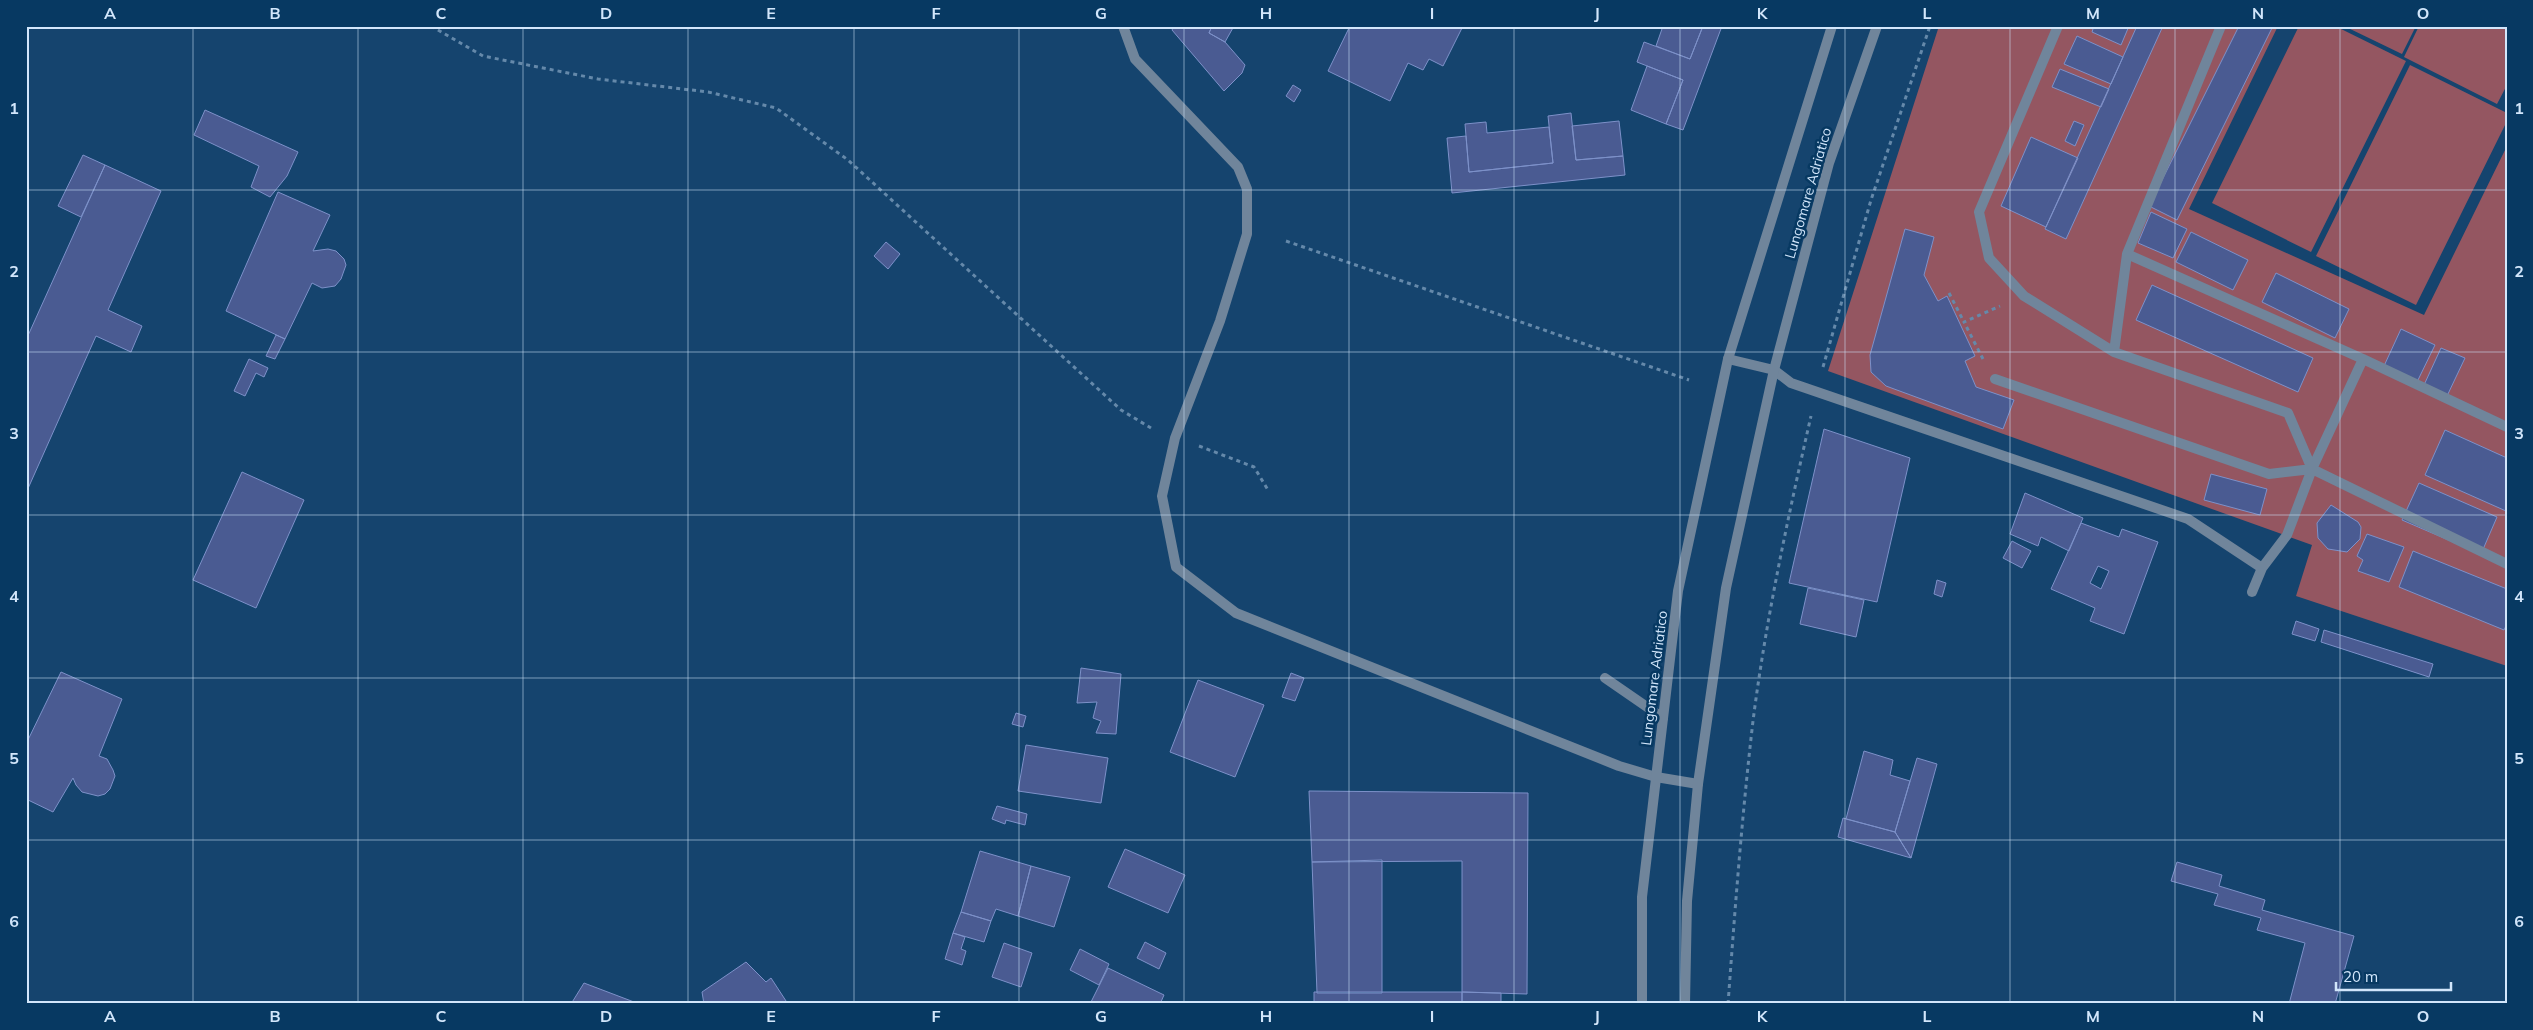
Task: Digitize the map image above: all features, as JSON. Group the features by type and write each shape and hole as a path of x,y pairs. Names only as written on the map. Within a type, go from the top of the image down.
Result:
{"street":[{"path":"1123,26 1135,59 1238,167 1248,189 1247,234 1220,320 1175,438 1162,496 1176,567 1236,613 1619,766 1656,777 1698,784"},
{"name":"Lungomare Adriatico","path":"1642,1004 1642,897 1678,591 1728,359 1832,26"},
{"name":"Lungomare Adriatico","path":"1685,1004 1687,900 1698,784 1726,588 1774,370 1829,163 1877,26"},
{"path":"2058,26 1979,212 1989,258 2024,296 2114,352 2288,413 2312,469"},
{"path":"2114,352 2127,254 2221,26"},
{"path":"2127,254 2363,359 2507,427"},
{"path":"1728,359 1774,370 1791,383 2188,519 2262,568"},
{"path":"2252,592 2262,568 2288,535 2312,469 2363,359"},
{"path":"1995,379 2268,474 2312,469 2507,564"},
{"path":"1605,678 1663,718"}],"path":[{"path":"431,26 483,56 598,79 708,92 776,108 848,160 1121,410 1175,438 1254,467 1268,490"},
{"path":"1728,1004 1735,905 1754,720 1772,604 1817,392 1872,200 1930,26"},
{"path":"1286,241 1689,380"},
{"path":"1949,293 1981,356"},
{"path":"1964,322 2024,296"}],"shaded area":[{"path":"1939,26 2278,26 2189,209 2424,315 2507,146 2507,666 2296,596 2312,545 1828,371"},
{"path":"2299,26 2335,26 2406,61 2311,252 2212,203"},
{"path":"2344,26 2416,26 2402,54"},
{"path":"2419,26 2507,26 2507,85 2497,104 2404,57"},
{"path":"2410,65 2507,113 2507,121 2416,305 2316,256"}],"building":[{"path":"1174,26 1212,26 1209,33 1225,42 1245,65 1242,73 1224,91 1172,30"},
{"path":"1212,26 1234,26 1225,42 1209,33"},
{"path":"1350,26 1463,26 1443,66 1429,59 1423,70 1408,63 1390,101 1328,71"},
{"path":"1663,26 1703,26 1690,59 1656,46"},
{"path":"1703,26 1722,26 1683,130 1666,124 1683,80 1637,62 1644,42 1690,59"},
{"path":"2094,26 2129,26 2121,45 2092,32"},
{"path":"2137,26 2163,26 2066,239 2045,229"},
{"path":"2239,26 2273,26 2177,220 2149,206"},
{"path":"2077,36 2123,57 2111,84 2064,64"},
{"path":"1647,66 1683,80 1666,124 1631,110"},
{"path":"2060,69 2109,89 2101,107 2052,87"},
{"path":"1293,85 1301,90 1294,102 1286,96"},
{"path":"205,110 298,152 287,176 270,197 251,187 259,166 194,135"},
{"path":"1571,113 1576,160 1623,156 1625,175 1452,193 1447,138 1466,136 1469,172 1553,163 1548,116"},
{"path":"1619,121 1623,156 1576,160 1572,126"},
{"path":"2074,121 2084,125 2075,146 2065,141"},
{"path":"1486,122 1487,133 1549,127 1553,163 1469,172 1465,124"},
{"path":"2031,137 2078,158 2046,227 2001,206"},
{"path":"83,155 105,165 81,217 58,206"},
{"path":"105,165 161,191 108,310 142,326 131,352 96,336 26,493 26,340"},
{"path":"278,192 330,215 313,251 328,249 336,251 344,259 346,265 341,279 335,286 322,288 312,283 285,339 226,311"},
{"path":"2151,212 2187,229 2173,258 2138,243"},
{"path":"1905,229 1934,237 1924,275 1938,301 1947,296 1975,356 1965,361 1976,387 2014,400 2003,429 1886,386 1871,372 1870,355"},
{"path":"2191,232 2248,260 2233,290 2176,262"},
{"path":"886,242 900,254 888,269 874,256"},
{"path":"2276,273 2349,309 2335,338 2262,302"},
{"path":"2152,285 2313,358 2298,392 2136,320"},
{"path":"2401,329 2435,345 2417,382 2384,366"},
{"path":"276,335 285,339 275,359 266,356"},
{"path":"2441,348 2465,358 2447,396 2424,385"},
{"path":"249,359 268,368 264,377 256,373 245,396 234,391"},
{"path":"1824,429 1910,458 1877,602 1789,583"},
{"path":"2445,430 2507,458 2506,511 2425,475"},
{"path":"242,472 304,500 256,608 193,580"},
{"path":"2211,474 2267,489 2260,515 2204,500"},
{"path":"2419,483 2497,517 2481,554 2402,520"},
{"path":"2025,493 2083,518 2069,551 2041,537 2038,546 2010,534"},
{"path":"2331,505 2358,522 2361,527 2360,539 2347,552 2328,549 2318,538 2317,523"},
{"path":"2081,523 2119,537 2122,529 2158,542 2124,634 2090,621 2095,608 2051,589","holes":["2098,566 2109,571 2101,589 2090,583"]},
{"path":"2367,534 2404,547 2389,582 2358,571 2363,560 2357,556"},
{"path":"2012,541 2031,551 2022,568 2003,558"},
{"path":"2413,551 2507,589 2507,624 2504,630 2399,587"},
{"path":"1937,580 1946,583 1942,597 1934,594"},
{"path":"1808,588 1864,600 1856,637 1800,624"},
{"path":"2296,621 2319,629 2315,641 2292,634"},
{"path":"2324,630 2433,664 2429,677 2321,642"},
{"path":"1081,668 1121,674 1116,734 1096,733 1101,721 1093,718 1097,702 1077,703"},
{"path":"61,672 122,699 99,756 107,759 115,776 110,789 105,794 98,796 82,792 73,778 53,812 26,799 26,744"},
{"path":"1291,673 1304,678 1295,701 1282,697"},
{"path":"1198,680 1264,705 1235,777 1170,752"},
{"path":"1016,713 1026,716 1023,727 1012,724"},
{"path":"1026,745 1108,758 1101,803 1018,791"},
{"path":"1864,751 1893,760 1890,775 1910,781 1895,832 1846,819"},
{"path":"1917,758 1937,764 1911,858 1895,832"},
{"path":"1309,791 1528,793 1527,994 1462,992 1462,861 1312,862"},
{"path":"997,806 1027,814 1025,825 1006,820 1005,824 992,819"},
{"path":"1843,818 1895,832 1911,858 1838,837"},
{"path":"1125,849 1185,875 1168,913 1108,887"},
{"path":"980,851 1031,866 1018,916 996,909 991,921 961,912"},
{"path":"1382,860 1382,993 1317,993 1312,862"},
{"path":"2177,862 2222,875 2219,886 2265,900 2262,910 2354,936 2335,1004 2289,1004 2305,943 2257,930 2261,918 2214,905 2218,894 2171,881"},
{"path":"1031,866 1070,877 1054,927 1018,916"},
{"path":"961,912 991,921 984,942 953,933"},
{"path":"953,933 965,937 961,949 966,951 962,965 945,959"},
{"path":"1145,942 1166,953 1159,969 1137,958"},
{"path":"1004,943 1032,953 1021,987 992,977"},
{"path":"1080,949 1109,964 1099,985 1070,970"},
{"path":"746,962 766,982 771,978 788,1004 704,1004 702,992"},
{"path":"1108,968 1164,995 1160,1004 1090,1004"},
{"path":"584,983 634,1002 634,1004 571,1004"},
{"path":"1314,992 1462,992 1462,1004 1314,1004"},
{"path":"1462,992 1501,993 1501,1004 1462,1004"}]}
